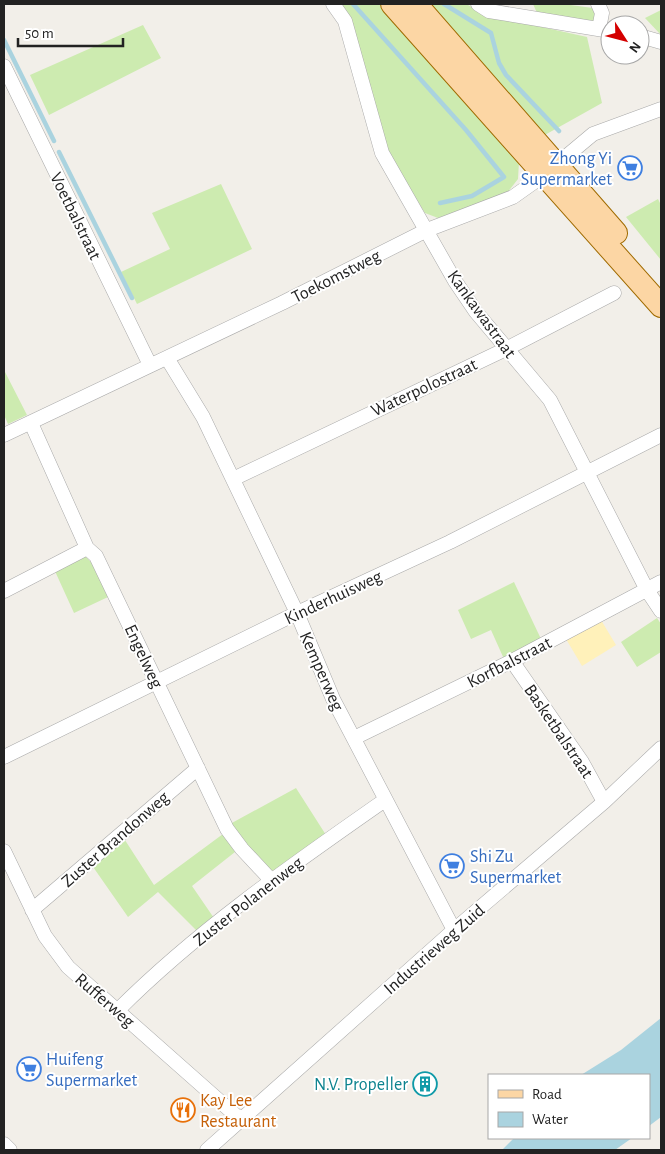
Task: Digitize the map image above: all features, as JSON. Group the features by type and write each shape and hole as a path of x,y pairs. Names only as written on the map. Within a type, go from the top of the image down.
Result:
{"main road":[{"path":"392,4 661,285"},
{"path":"416,4 661,306"}],"street":[{"name":"Kankawastraat","path":"333,4 345,21 382,153 454,281 506,349 550,400 647,590 661,611"},
{"path":"478,4 490,11 527,10 600,29"},
{"name":"Voetbalstraat","path":"4,66 150,365"},
{"name":"Toekomstweg","path":"4,435 282,303 427,230 513,197 593,134 661,109"},
{"name":"Waterpolostraat","path":"233,479 506,349 614,293"},
{"name":"Kemperweg","path":"167,358 203,417 297,613 333,699 454,930"},
{"name":"Engelweg","path":"31,423 87,548 96,556 227,829 270,880"},
{"name":"Kinderhuisweg","path":"4,757 157,684 297,613 450,542 661,435"},
{"path":"4,591 87,548"},
{"name":"Korfbalstraat","path":"354,738 512,661 661,582"},
{"name":"Basketbalstraat","path":"512,661 582,762 604,802"},
{"name":"Industrieweg Zuid","path":"207,1150 454,930 604,802 661,748"},
{"name":"Zuster Brandonweg","path":"32,910 198,768"},
{"name":"Zuster Polanenweg","path":"118,1010 144,984 270,880 385,800"},
{"name":"Rufferweg","path":"4,851 32,910 55,952 81,980 118,1010 241,1120"},
{"path":"4,1144 10,1150"}],"green space":[{"path":"341,4 382,4 519,162 518,179 507,193 479,205 438,218 425,213 390,157 350,18"},
{"path":"423,4 466,4 488,15 587,37 602,103 543,136"},
{"path":"533,4 563,4 593,8 595,16 593,22 537,13"},
{"path":"661,10 661,35 650,23 650,16"},
{"path":"143,25 161,58 49,115 30,75"},
{"path":"221,184 252,249 137,304 121,272 170,249 152,213"},
{"path":"658,199 661,205 661,260 626,217"},
{"path":"4,372 27,415 8,424 4,415"},
{"path":"85,556 91,562 108,597 74,613 54,569"},
{"path":"514,582 541,639 504,659 491,630 471,639 458,610"},
{"path":"657,618 661,624 661,652 637,667 621,642"},
{"path":"296,788 326,835 277,870 267,871 230,824"},
{"path":"223,834 235,852 192,886 216,921 200,934 158,892 128,917 91,864 123,837 154,885"}],"sand":[{"path":"601,620 616,645 582,666 566,639"}],"water":[{"path":"661,1018 661,1117 650,1125 650,1074 583,1074 621,1050"},
{"path":"513,1139 631,1139 615,1150 502,1150"}],"waterway":[{"path":"353,4 466,130 504,177 472,196 440,203"},
{"path":"444,4 491,33 499,63 506,75 559,131"},
{"path":"4,40 54,141"},
{"path":"59,152 132,298"}],"place":[{"name":"Zhong Yi Supermarket","path":"630,168"},
{"name":"Shi Zu Supermarket","path":"452,866"},
{"name":"Huifeng Supermarket","path":"29,1069"},
{"name":"N.V. Propeller","path":"425,1084"},
{"name":"Kay Lee Restaurant","path":"183,1110"}]}
